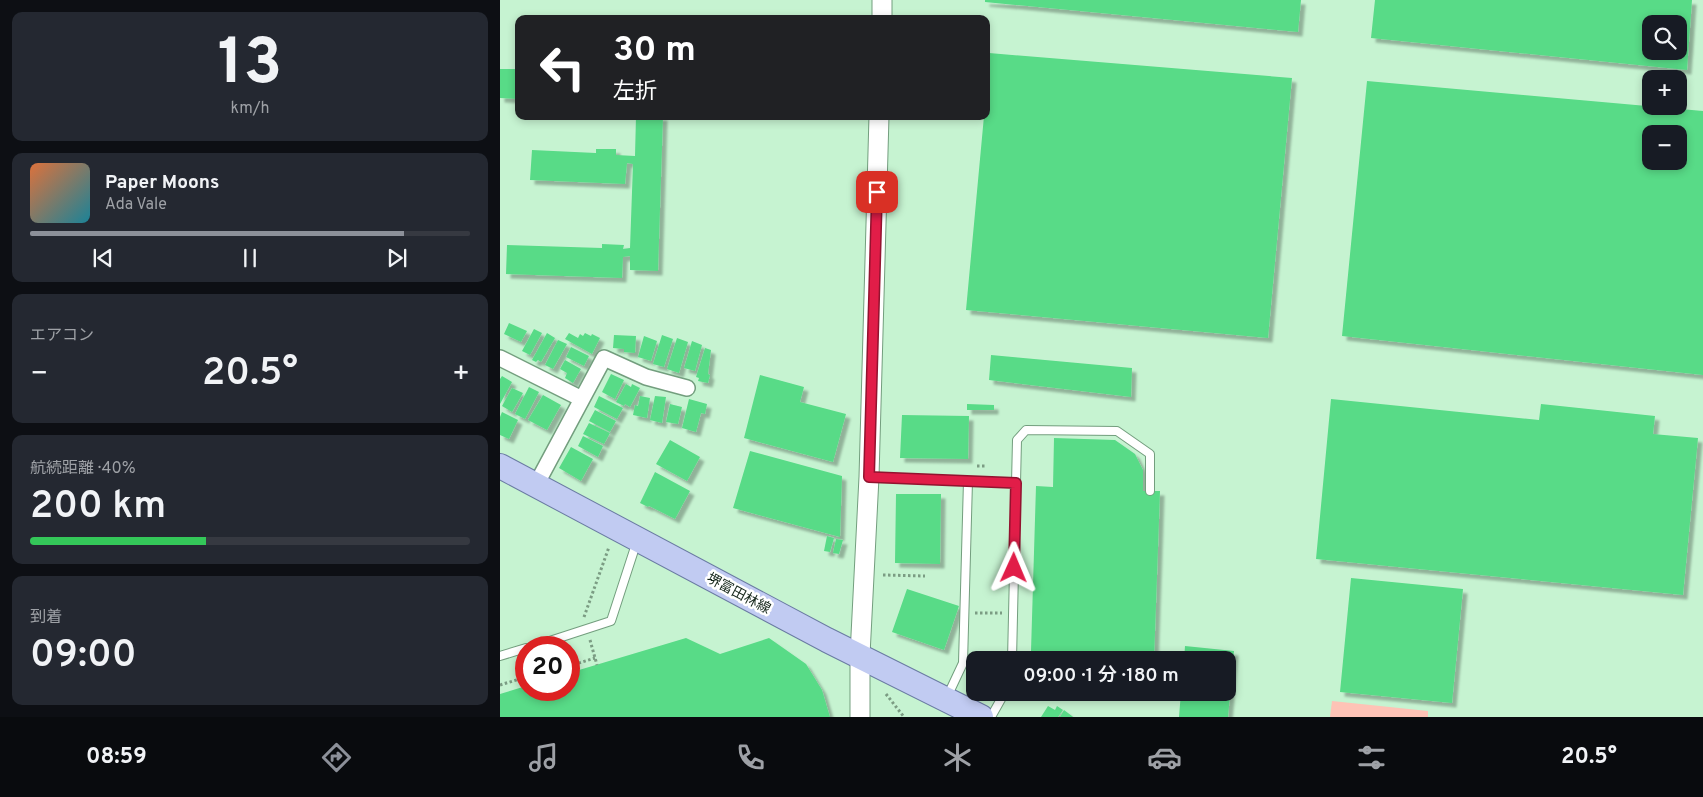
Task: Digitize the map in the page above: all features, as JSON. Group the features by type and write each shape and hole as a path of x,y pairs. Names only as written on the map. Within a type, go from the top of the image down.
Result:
{"main road":[{"name":"堺富田林線","path":"500,466 827,640 981,717"}],"street":[{"path":"882,0 882,15"},
{"path":"860,717 860,656 869,477 879,120"},
{"path":"500,358 582,399"},
{"path":"536,485 604,358 646,377 687,388"}],"lane":[{"path":"1012,651 1017,440 1026,430 1118,431 1150,454 1150,491"},
{"path":"869,477 1016,483"},
{"path":"946,698 964,663 968,481"},
{"path":"565,636 611,621 638,539"},
{"path":"500,656 515,652"},
{"path":"991,717 1000,701"}],"path":[{"path":"977,466 987,466"},
{"path":"597,665 584,617 610,542"},
{"path":"883,575 925,576"},
{"path":"965,612 1006,613"},
{"path":"580,663 595,658"},
{"path":"500,685 515,681"},
{"path":"886,694 904,717"}],"shaded area":[{"path":"1332,701 1428,711 1428,717 1330,717"}],"building":[{"path":"985,0 1301,0 1298,32 985,2"},
{"path":"1375,0 1692,0 1687,70 1371,38"},
{"path":"990,53 1292,78 1268,338 966,310 984,120 990,120"},
{"path":"500,69 515,69 515,99 500,98"},
{"path":"1367,81 1642,106 1642,115 1687,115 1687,110 1703,111 1703,375 1342,336"},
{"path":"636,120 663,120 658,271 630,270 630,256 623,257 622,278 506,274 507,245 602,248 602,244 624,245 623,249 630,248 633,164 627,163 625,184 530,180 532,150 596,153 596,149 616,149 616,155 635,156"},
{"path":"509,323 527,331 521,342 504,334"},
{"path":"534,329 542,333 530,355 522,351"},
{"path":"547,333 555,338 541,362 538,360 536,362 532,360"},
{"path":"569,333 578,338 580,334 583,336 585,333 600,338 592,354 565,339"},
{"path":"614,335 636,336 635,353 613,348"},
{"path":"662,335 673,339 664,367 653,364"},
{"path":"644,336 657,341 651,361 638,357"},
{"path":"677,338 688,342 679,373 667,369"},
{"path":"558,340 567,344 553,369 545,365"},
{"path":"692,341 702,345 695,371 684,368"},
{"path":"571,347 589,356 584,366 566,357"},
{"path":"705,348 711,350 708,383 698,381 699,378 696,377"},
{"path":"991,355 1132,368 1131,397 989,380"},
{"path":"565,360 581,369 573,383 565,378 567,373 560,369"},
{"path":"611,374 624,380 615,399 602,392"},
{"path":"760,375 804,387 800,402 846,414 833,462 744,438"},
{"path":"502,376 512,382 500,404 500,379"},
{"path":"626,384 631,387 632,384 640,388 630,407 616,402"},
{"path":"529,387 539,392 525,419 515,414"},
{"path":"512,388 523,393 512,412 502,406"},
{"path":"543,395 561,405 547,430 528,420"},
{"path":"599,396 623,408 617,419 594,407"},
{"path":"640,396 650,398 647,418 633,415 635,405 638,406"},
{"path":"655,396 666,397 662,423 650,420"},
{"path":"689,399 707,404 705,414 701,413 696,432 682,428"},
{"path":"1331,399 1539,420 1541,404 1655,416 1653,434 1698,438 1683,595 1316,559"},
{"path":"670,404 682,407 678,424 666,422"},
{"path":"967,404 994,405 994,410 967,410"},
{"path":"595,410 616,421 610,432 589,421"},
{"path":"502,412 518,420 509,439 500,435 500,417"},
{"path":"902,415 969,416 968,459 900,458"},
{"path":"589,423 610,433 604,444 583,434"},
{"path":"583,436 603,446 598,457 578,446"},
{"path":"1054,438 1115,440 1135,454 1143,470 1143,491 1160,491 1154,651 1031,651 1036,486 1053,487"},
{"path":"670,440 700,457 687,481 656,464"},
{"path":"571,447 593,459 581,481 559,468"},
{"path":"750,451 842,476 840,537 733,508"},
{"path":"655,472 690,491 675,519 640,503"},
{"path":"896,494 941,494 940,564 895,563"},
{"path":"827,536 834,538 830,552 824,551"},
{"path":"836,539 843,540 839,554 833,553"},
{"path":"1351,578 1463,589 1452,703 1340,692"},
{"path":"907,589 959,606 944,650 892,632"},
{"path":"686,638 720,654 769,638 806,664 822,690 830,717 500,717 500,694 515,689 515,701 580,701 580,670"},
{"path":"1185,646 1234,651 1185,651"},
{"path":"1180,701 1229,701 1228,717 1179,717"},
{"path":"1048,706 1055,710 1057,706 1063,710 1058,717 1041,717"},
{"path":"1064,710 1072,716 1073,717 1060,717"}],"route":[{"path":"877,192 869,477 1016,483 1014,568"}]}
